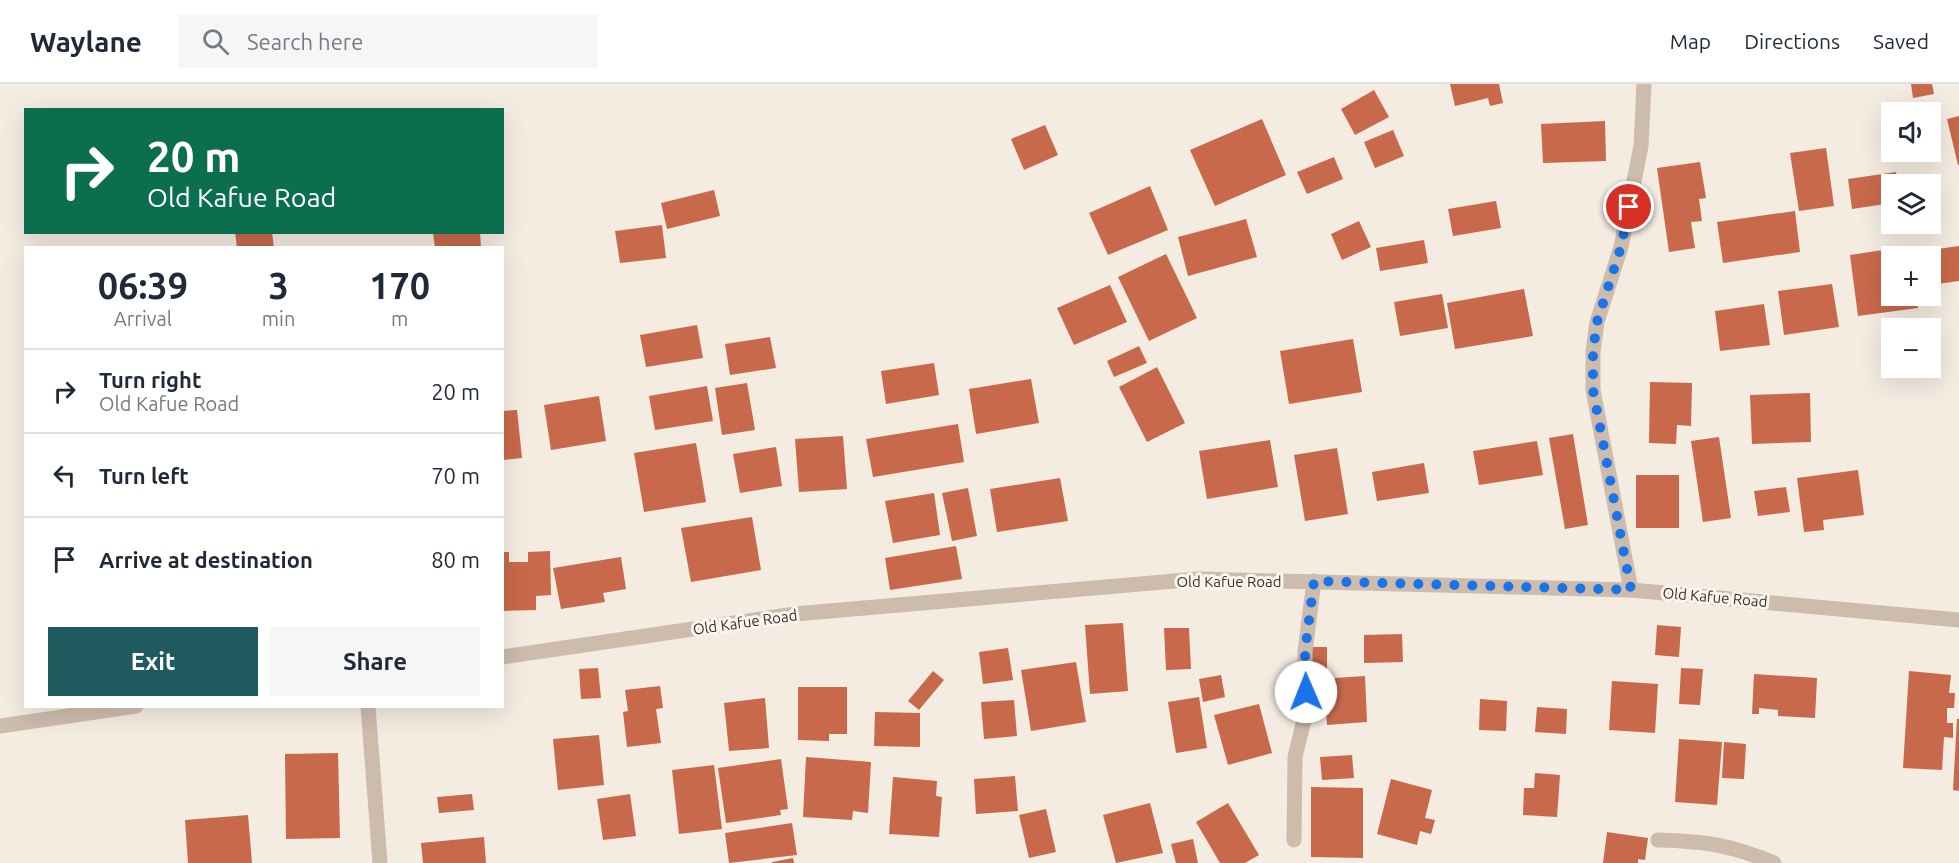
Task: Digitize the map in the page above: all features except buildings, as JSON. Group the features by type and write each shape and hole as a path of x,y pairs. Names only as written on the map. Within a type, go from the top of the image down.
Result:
{"street":[{"path":"1631,590 1593,390 1593,352 1597,322 1621,247 1641,146 1644,84"},
{"name":"Old Kafue Road","path":"504,657 807,613 1198,579 1631,590 1959,620"},
{"path":"1294,840 1295,757 1306,712 1305,652 1314,581"},
{"path":"0,726 122,708"},
{"path":"368,708 380,863"},
{"path":"1658,840 1700,840 1740,848 1774,863"}],"route":[{"path":"1306,692 1305,652 1314,581 1631,590 1593,390 1593,352 1597,322 1621,247 1629,207"}]}
